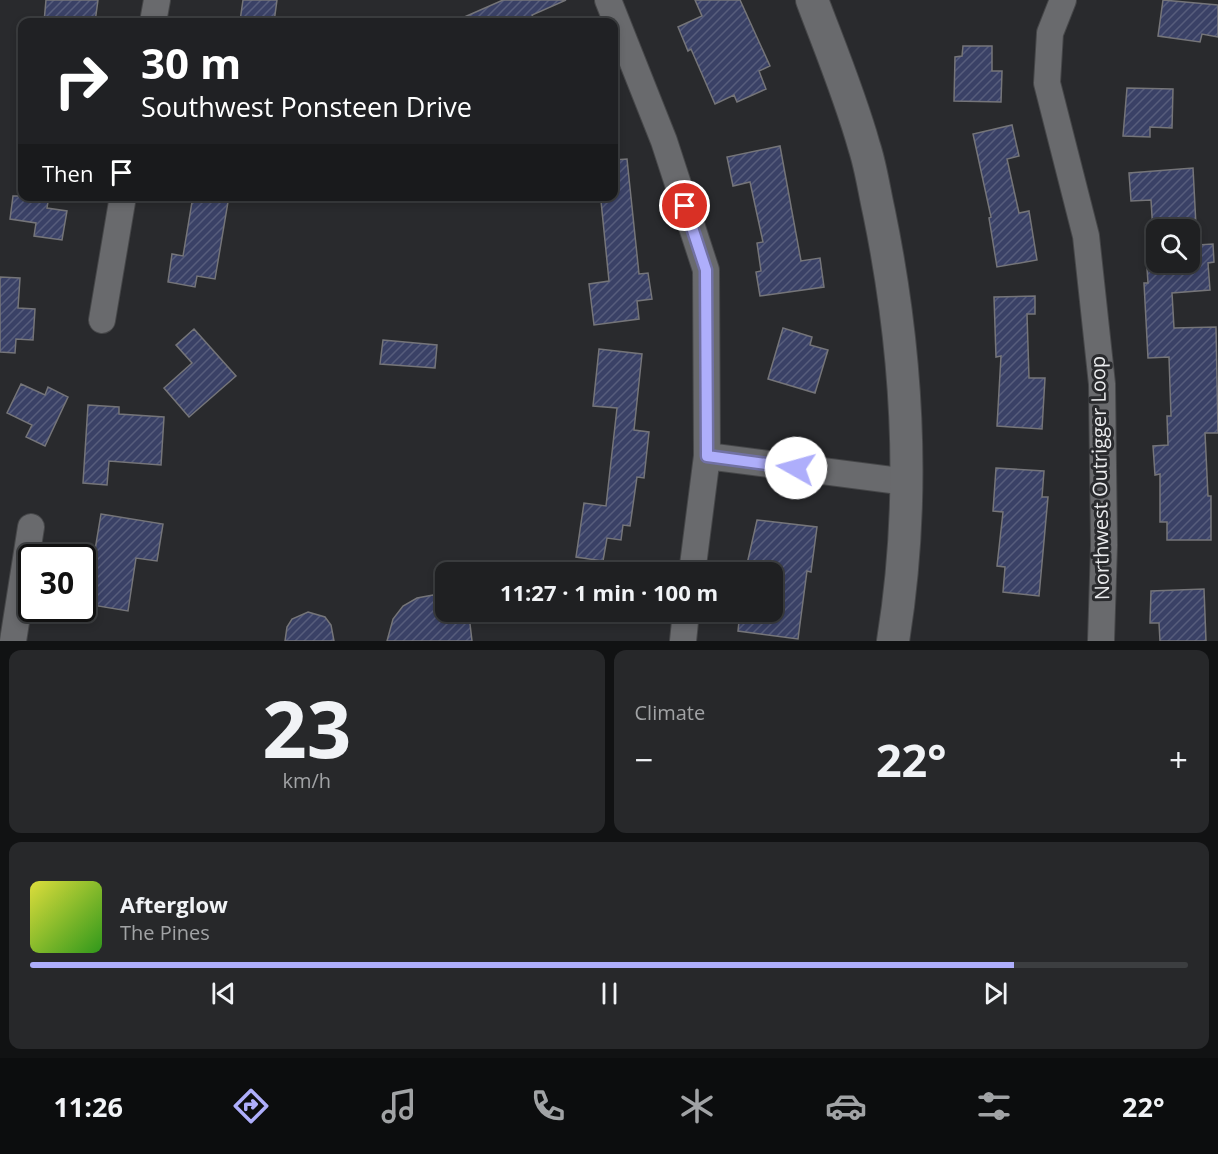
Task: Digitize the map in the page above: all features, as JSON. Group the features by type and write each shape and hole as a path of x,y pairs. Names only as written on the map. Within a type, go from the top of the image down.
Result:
{"street":[{"path":"154,18 157,0"},
{"path":"608,0 615,18"},
{"path":"813,0 864,146 890,268 901,346 907,482 901,593 893,641"},
{"name":"Northwest Outrigger Loop","path":"1063,0 1050,33 1047,83 1086,236 1102,384 1104,545 1101,641"},
{"path":"618,25 664,141 706,270 707,456 693,562"},
{"path":"102,320 122,201"},
{"path":"707,456 907,482"},
{"path":"13,641 31,527"},
{"path":"683,641 685,622"}],"building":[{"path":"46,0 98,0 96,18 44,18"},
{"path":"243,0 277,0 275,18 240,18"},
{"path":"503,0 566,0 532,15 534,18 462,18"},
{"path":"695,0 740,0 770,66 759,71 766,89 737,102 734,95 715,104 691,49 688,51 678,27 702,16"},
{"path":"1163,0 1218,5 1218,37 1202,34 1200,42 1158,36"},
{"path":"963,46 992,46 992,71 1002,71 1001,102 954,101 955,57 962,56"},
{"path":"1127,88 1173,89 1172,128 1150,127 1150,137 1123,136"},
{"path":"1012,125 1019,156 1007,159 1019,213 1029,211 1037,260 997,267 989,218 991,217 973,134"},
{"path":"780,146 801,261 820,258 824,287 760,296 756,272 761,271 757,243 763,242 750,182 733,186 727,157"},
{"path":"627,159 639,274 648,273 652,299 637,301 639,319 594,325 589,284 609,281 601,201 618,201 618,160"},
{"path":"1193,168 1196,219 1152,219 1151,200 1131,201 1129,173"},
{"path":"13,196 18,196 18,201 48,201 47,208 67,211 62,240 34,236 36,223 10,219"},
{"path":"192,201 228,201 215,279 197,276 195,287 168,282 172,254 183,256"},
{"path":"1213,244 1214,262 1208,263 1210,290 1172,293 1174,328 1216,327 1218,433 1205,433 1208,496 1211,496 1211,540 1167,540 1167,522 1160,522 1160,474 1155,475 1153,446 1168,445 1167,416 1171,416 1169,357 1148,358 1144,283 1148,283 1147,273 1200,273 1200,245"},
{"path":"0,277 20,278 18,308 35,309 33,340 16,339 15,353 0,352"},
{"path":"1035,296 1035,314 1027,314 1029,378 1045,378 1042,429 997,426 1001,356 996,357 994,297"},
{"path":"783,328 812,337 810,345 828,350 815,393 768,379"},
{"path":"194,329 236,376 189,417 164,388 192,363 176,345"},
{"path":"383,340 437,345 435,368 380,364"},
{"path":"599,349 642,354 634,430 649,432 644,478 637,477 630,526 623,525 621,540 607,538 603,561 576,557 584,503 606,506 617,408 593,406"},
{"path":"21,384 45,395 48,387 68,397 45,446 26,437 32,425 7,413"},
{"path":"88,405 119,407 119,414 164,417 161,465 109,461 107,485 83,483"},
{"path":"996,468 1044,471 1042,497 1048,497 1039,596 1003,592 1005,567 997,566 1003,512 993,511"},
{"path":"101,514 163,524 157,561 136,558 128,611 96,606 96,544"},
{"path":"757,520 817,527 811,572 807,571 798,639 738,631 739,622 783,622 783,562 747,562"},
{"path":"1204,589 1206,641 1160,641 1159,623 1150,623 1151,591"},
{"path":"435,596 435,622 469,622 472,641 387,641 393,619 403,606 417,598"},
{"path":"308,612 325,617 331,625 334,641 285,641 287,627 292,619"}],"route":[{"path":"685,206 706,270 707,456 796,468"}]}
